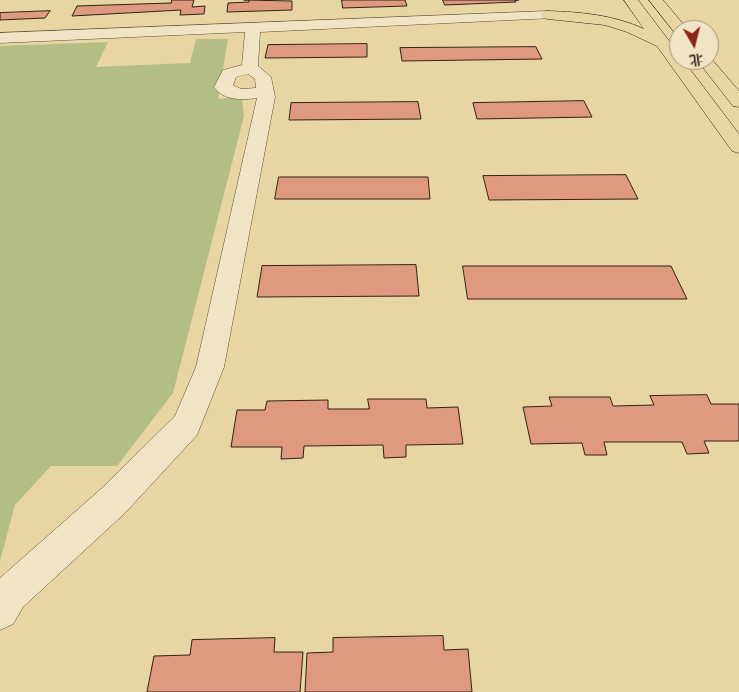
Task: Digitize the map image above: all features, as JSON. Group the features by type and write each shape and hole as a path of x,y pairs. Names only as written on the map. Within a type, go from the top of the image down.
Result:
{"main road":[{"path":"631,0 739,147"},
{"path":"656,0 672,20"},
{"path":"548,15 578,12 597,5"},
{"path":"548,15 580,16 604,20 649,36 664,45"},
{"path":"713,70 739,102"}],"street":[{"path":"0,38 548,15"},
{"path":"0,611 10,594 113,501 186,425 210,366 266,98 263,77 250,68 253,28"}],"green space":[{"path":"196,39 228,39 218,99 242,97 244,116 173,393 117,466 51,466 15,505 0,561 0,46 108,42 96,67 190,63"}],"building":[{"path":"172,0 194,0 192,7 205,6 204,14 180,15 181,10 72,16 77,6 171,3"},
{"path":"249,0 292,1 292,10 227,12 228,3 249,2"},
{"path":"342,0 405,0 407,6 343,8"},
{"path":"443,0 515,0 516,2 445,5"},
{"path":"50,11 45,18 0,20 0,13"},
{"path":"367,44 367,57 265,58 268,45"},
{"path":"536,47 542,59 402,61 400,48"},
{"path":"584,101 592,117 477,119 473,103"},
{"path":"418,102 421,119 289,120 291,103"},
{"path":"626,175 638,199 489,200 483,176"},
{"path":"279,177 428,177 430,199 275,199"},
{"path":"416,265 419,296 257,297 262,266"},
{"path":"463,266 671,266 687,299 468,299"},
{"path":"707,395 711,404 739,404 739,441 704,441 709,453 687,454 682,442 604,442 607,455 585,455 582,443 531,444 523,407 552,406 549,397 610,397 613,406 654,405 650,396"},
{"path":"368,399 426,399 427,408 458,407 463,444 406,445 406,457 384,458 383,445 304,446 303,458 281,459 282,447 231,447 237,410 265,410 267,401 328,400 328,409 369,409"},
{"path":"443,636 444,650 468,649 472,692 305,692 307,653 333,652 333,638"},
{"path":"275,638 274,652 303,652 300,692 147,692 154,656 190,655 192,640"}]}
